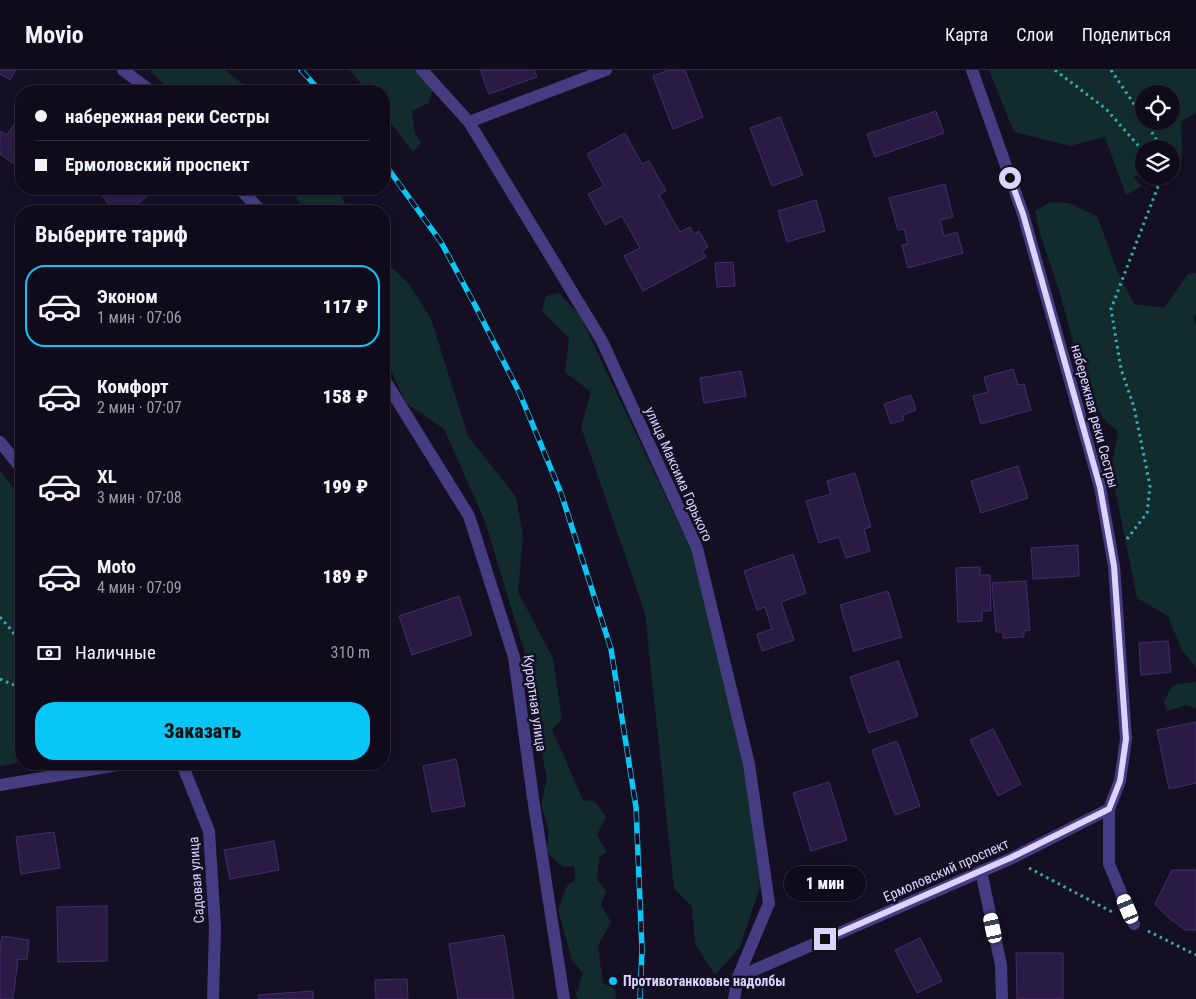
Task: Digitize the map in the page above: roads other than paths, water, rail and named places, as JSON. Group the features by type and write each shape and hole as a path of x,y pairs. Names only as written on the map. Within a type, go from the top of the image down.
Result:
{"street":[{"path":"123,70 143,85"},
{"name":"улица Максима Горького","path":"422,70 469,122 602,341 697,548 749,764 769,903 738,977 734,999"},
{"path":"469,122 606,70"},
{"name":"набережная реки Сестры","path":"972,70 1023,214 1100,487 1113,557 1126,739 1120,781 1109,809"},
{"path":"245,195 255,205"},
{"name":"Курортная улица","path":"390,389 469,516 514,657 533,798 564,999"},
{"path":"0,442 15,461"},
{"path":"0,785 89,770"},
{"name":"Садовая улица","path":"184,770 209,831 215,927 213,999"},
{"path":"1109,809 1109,864 1134,924"},
{"name":"Ермоловский проспект","path":"738,977 982,871 1109,809"},
{"path":"982,871 1001,965 1002,999"}],"railway":[{"path":"301,70 315,85"},
{"path":"390,171 441,242 520,394 561,493 611,649 636,807 642,949 640,999"}],"place":[{"name":"Противотанковые надолбы","path":"613,981"}]}
